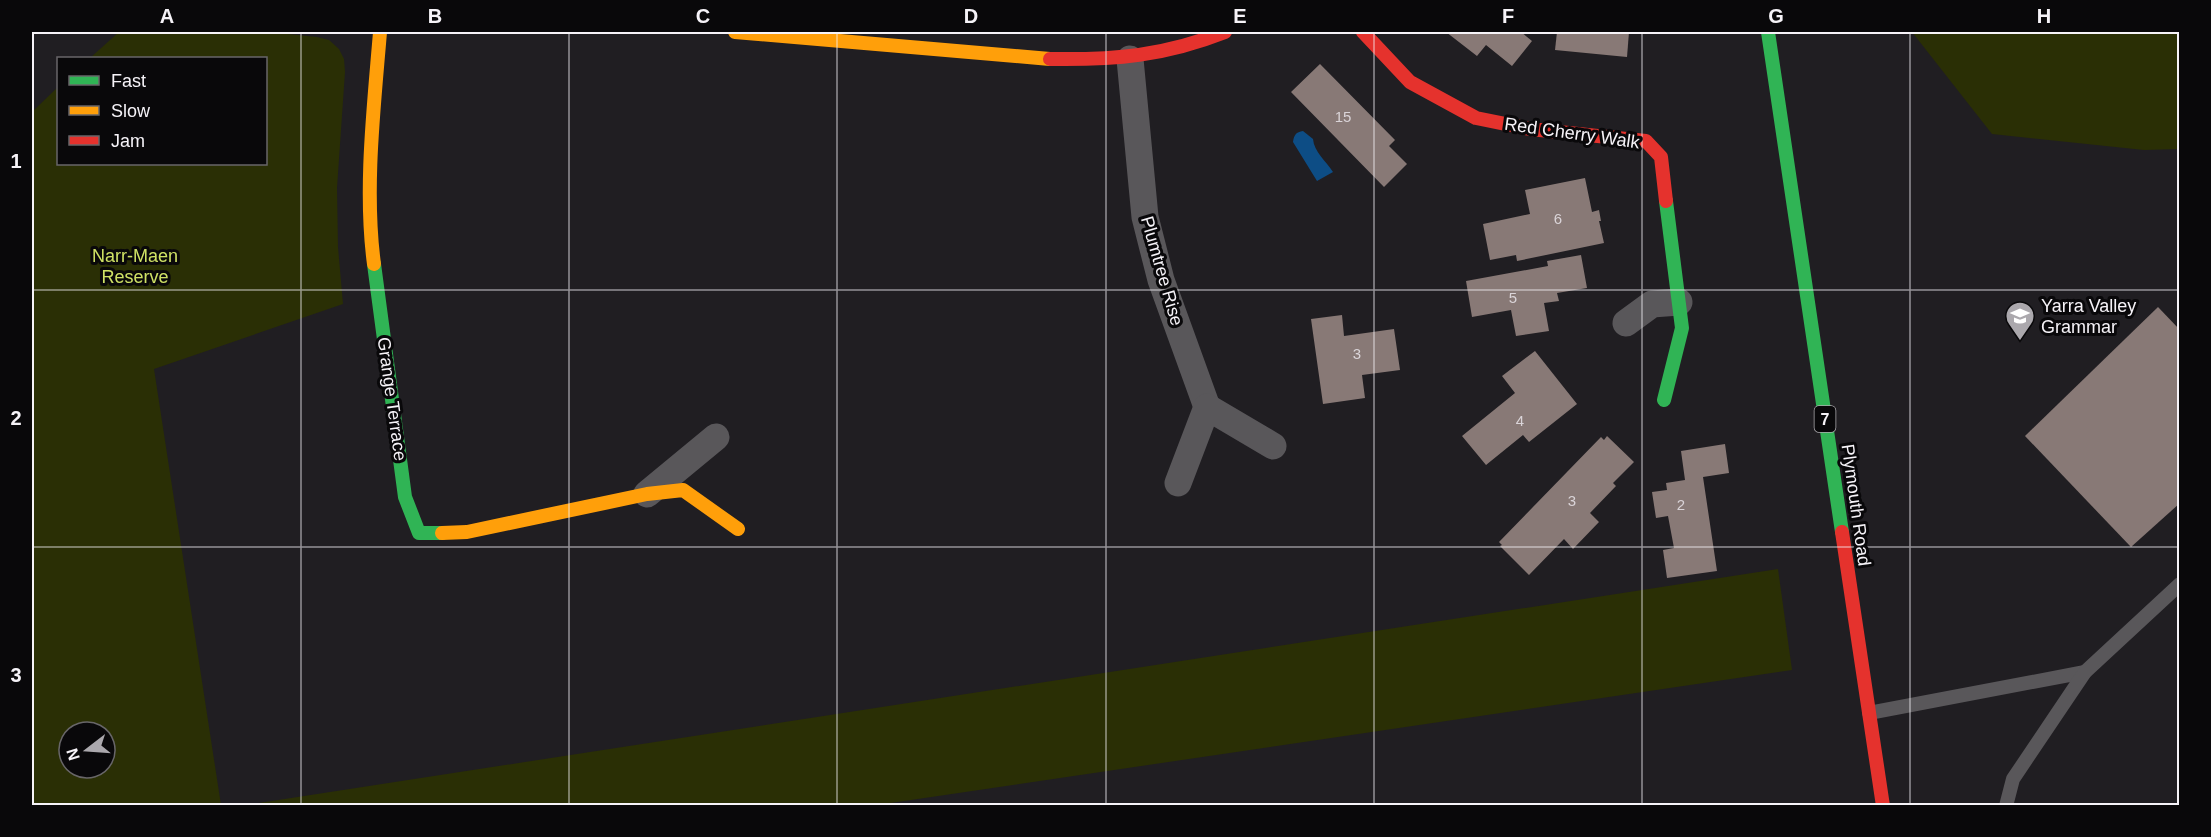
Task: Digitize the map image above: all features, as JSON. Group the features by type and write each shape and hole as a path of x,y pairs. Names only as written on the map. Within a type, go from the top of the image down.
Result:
{"street":[{"name":"Grange Terrace","path":"380,32 371,148 371,245 405,497 419,533 467,532 647,494 683,490 738,529"},
{"path":"735,32 935,40 1050,59 1130,59 1207,40 1225,32"},
{"name":"Red Cherry Walk","path":"1363,32 1410,82 1476,118 1530,129 1646,141 1661,157 1682,328 1664,400"},
{"name":"Plymouth Road","path":"1768,32 1883,806"},
{"name":"Plumtree Rise","path":"1130,59 1145,217 1161,280 1207,407"},
{"path":"1626,323 1652,304 1679,302"},
{"path":"1178,483 1207,407 1273,446"},
{"name":"Grange Terrace","path":"647,494 716,437"}],"lane":[{"path":"2006,806 2013,779 2085,672 2180,584"},
{"path":"1869,713 2085,672"}],"green space":[{"name":"Narr-Maen Reserve","path":"119,32 269,32 329,40 339,49 344,59 345,72 337,188 338,247 343,304 154,369 221,805 32,805 32,112 57,88 57,165 267,165 267,57 91,57"},
{"path":"1912,32 2179,32 2179,149 2144,150 1992,134"},
{"path":"1778,569 1792,670 877,805 246,805"}],"water":[{"path":"1303,131 1313,139 1318,152 1333,172 1317,181 1293,142 1296,134"}],"building":[{"path":"1446,32 1521,32 1532,41 1512,66 1486,45 1477,56"},
{"path":"1557,32 1629,32 1627,57 1555,50"},
{"path":"1320,64 1395,140 1389,146 1407,164 1384,187 1291,92"},
{"path":"1585,178 1592,212 1599,210 1604,243 1517,261 1516,255 1490,260 1483,224 1530,214 1525,190"},
{"path":"1581,255 1587,288 1557,293 1559,301 1544,303 1549,331 1516,336 1511,310 1472,317 1466,281 1548,266 1547,261"},
{"path":"2158,307 2180,330 2180,503 2131,547 2025,436"},
{"path":"1342,315 1344,336 1394,329 1400,370 1362,375 1365,398 1323,404 1311,319"},
{"path":"1535,351 1577,404 1529,442 1523,435 1486,465 1462,436 1515,393 1502,376"},
{"path":"1607,436 1634,462 1613,483 1616,486 1590,513 1599,522 1573,549 1564,539 1529,575 1500,546 1502,545 1499,542 1601,437 1604,440"},
{"path":"1725,444 1729,473 1703,477 1717,571 1667,578 1663,550 1674,548 1668,516 1656,518 1652,492 1667,490 1666,483 1685,480 1681,451"}],"traffic: fast":[{"path":"1768,32 1842,532"},
{"path":"1664,400 1682,328 1666,201"},
{"path":"374,264 405,497 419,533 442,533"}],"traffic: slow":[{"path":"374,264 370,178 380,32"},
{"path":"735,32 1050,59"},
{"path":"442,533 467,532 647,494 683,490 738,529"}],"traffic: jam":[{"path":"1050,59 1096,59 1139,55 1181,46 1225,32"},
{"path":"1363,32 1410,82 1476,118 1530,129 1646,141 1661,157 1666,201"},
{"path":"1842,532 1883,806"}],"place":[{"name":"Yarra Valley Grammar","path":"2020,342"}]}
